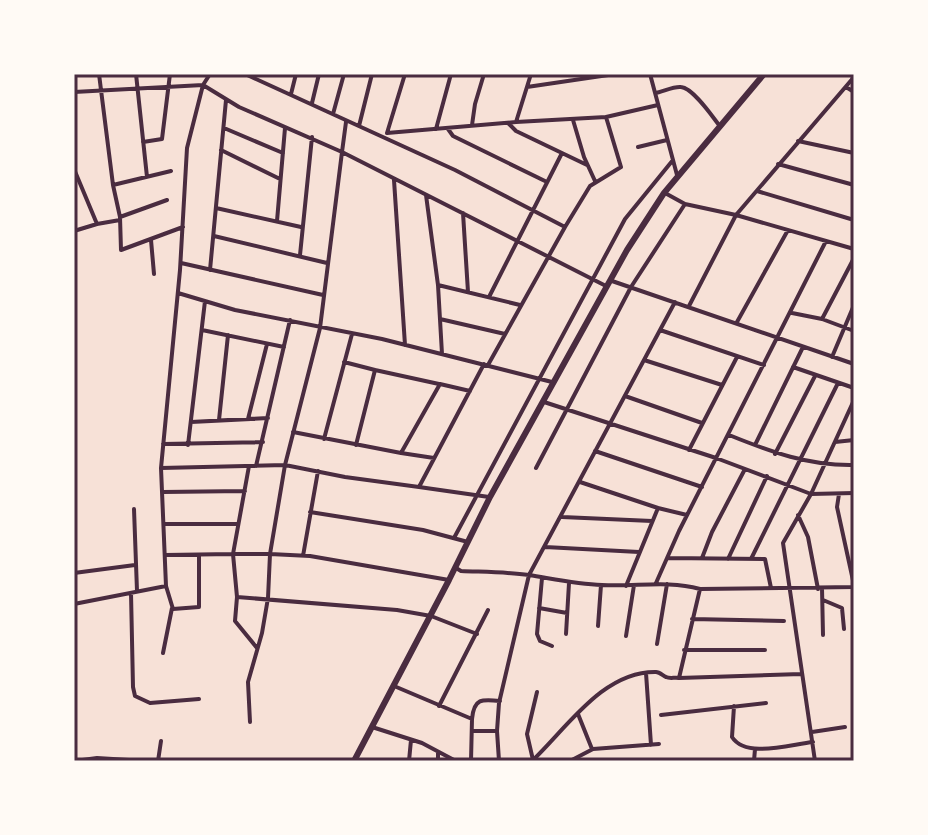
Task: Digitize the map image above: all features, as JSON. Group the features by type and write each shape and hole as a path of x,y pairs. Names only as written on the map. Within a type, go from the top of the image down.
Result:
{"highway":[{"path":"354,761 490,497 627,250 664,193 764,74"}],"street":[{"path":"99,74 122,250 183,227"},
{"path":"136,74 147,177"},
{"path":"143,142 162,139 170,74"},
{"path":"163,653 172,608 166,586 161,468 181,263 187,148 203,85 210,74"},
{"path":"245,74 346,121 387,136 565,227"},
{"path":"291,94 296,74"},
{"path":"312,103 319,74"},
{"path":"333,114 344,74"},
{"path":"359,126 372,74"},
{"path":"387,136 405,74"},
{"path":"436,129 451,74"},
{"path":"472,125 484,74"},
{"path":"516,122 531,74"},
{"path":"527,87 615,74"},
{"path":"650,74 678,178"},
{"path":"689,306 736,215 854,77"},
{"path":"74,92 203,85 226,100 285,128 312,137 591,278 631,287 854,364"},
{"path":"846,87 854,92"},
{"path":"655,93 685,88 698,98 721,127"},
{"path":"210,270 226,100"},
{"path":"387,136 472,125 606,117 658,105"},
{"path":"419,487 470,391 565,227 595,181 612,175 621,167 606,117"},
{"path":"573,120 595,181"},
{"path":"250,722 248,682 268,598 270,554 285,465 320,328 346,121"},
{"path":"508,123 516,131 587,165"},
{"path":"224,128 283,153"},
{"path":"277,221 285,128"},
{"path":"447,128 453,136 547,182"},
{"path":"300,255 312,137"},
{"path":"638,147 668,140"},
{"path":"798,141 854,153"},
{"path":"221,150 280,179"},
{"path":"489,297 562,153"},
{"path":"454,538 625,219 673,160"},
{"path":"778,164 854,185"},
{"path":"74,169 97,224"},
{"path":"113,185 171,171"},
{"path":"394,180 405,345"},
{"path":"757,191 854,220"},
{"path":"664,193 685,204 736,215 854,249"},
{"path":"426,195 438,285 442,354"},
{"path":"74,231 120,219 167,200"},
{"path":"536,468 631,287 685,204"},
{"path":"216,208 301,227"},
{"path":"463,213 468,292"},
{"path":"737,322 788,230"},
{"path":"214,236 327,263"},
{"path":"151,240 154,274"},
{"path":"656,583 687,515 826,241"},
{"path":"822,319 854,258"},
{"path":"181,263 323,295"},
{"path":"438,285 520,305"},
{"path":"178,293 552,382"},
{"path":"188,445 205,301"},
{"path":"499,761 497,731 500,701 529,575 675,302"},
{"path":"832,357 854,305"},
{"path":"792,313 822,319 854,331"},
{"path":"440,319 505,334"},
{"path":"258,648 235,621 237,597 233,554 245,491 263,442 290,320"},
{"path":"660,329 764,365"},
{"path":"202,330 284,347"},
{"path":"324,439 352,334"},
{"path":"219,420 228,335"},
{"path":"248,419 267,344"},
{"path":"755,445 803,347"},
{"path":"689,450 737,357"},
{"path":"644,360 722,385"},
{"path":"344,362 470,391"},
{"path":"793,367 854,388"},
{"path":"355,445 375,370"},
{"path":"775,454 815,376"},
{"path":"751,559 838,383"},
{"path":"401,453 440,384"},
{"path":"625,396 703,423"},
{"path":"815,761 783,543 811,494 851,413 854,400"},
{"path":"542,401 716,458 811,494 854,493"},
{"path":"191,422 268,418"},
{"path":"293,432 434,458"},
{"path":"729,434 775,454 799,460 854,465"},
{"path":"835,442 854,440"},
{"path":"163,444 263,442"},
{"path":"595,451 702,487"},
{"path":"161,468 285,465 490,497"},
{"path":"702,558 745,469"},
{"path":"303,556 318,471"},
{"path":"728,559 767,476"},
{"path":"580,482 687,515"},
{"path":"162,492 245,491"},
{"path":"456,568 601,585 667,583 700,589 854,586 837,507 839,494"},
{"path":"626,586 658,508"},
{"path":"134,509 135,696 150,703 199,699"},
{"path":"310,512 423,530 468,542"},
{"path":"798,515 808,537 823,600 823,635"},
{"path":"562,517 652,521"},
{"path":"164,524 238,524"},
{"path":"545,547 639,552"},
{"path":"165,555 303,556 449,580"},
{"path":"172,608 199,607 199,555"},
{"path":"667,558 765,559 771,588"},
{"path":"74,573 136,565"},
{"path":"542,578 538,638 552,646"},
{"path":"566,634 569,583"},
{"path":"657,644 667,583"},
{"path":"598,626 601,585"},
{"path":"626,636 634,585"},
{"path":"74,604 166,586"},
{"path":"679,678 700,589"},
{"path":"237,597 397,610 431,616 477,634"},
{"path":"823,600 842,608 844,629"},
{"path":"539,608 567,613"},
{"path":"439,706 488,610"},
{"path":"692,619 784,621"},
{"path":"684,650 765,650"},
{"path":"532,760 578,714 617,680 627,676 660,672 666,677 679,678 801,674"},
{"path":"646,673 651,745"},
{"path":"394,686 472,719"},
{"path":"532,760 527,734 537,692"},
{"path":"372,727 411,740 454,760 471,761 473,708 487,700 500,701"},
{"path":"661,715 766,703"},
{"path":"734,706 732,737 740,746 755,749 813,742"},
{"path":"578,714 591,761"},
{"path":"811,732 845,727"},
{"path":"472,731 497,731"},
{"path":"409,761 411,740"},
{"path":"158,761 161,741"},
{"path":"570,761 590,750 659,744"},
{"path":"754,761 755,749"},
{"path":"438,752 438,761"},
{"path":"75,761 97,758 145,761"}]}
